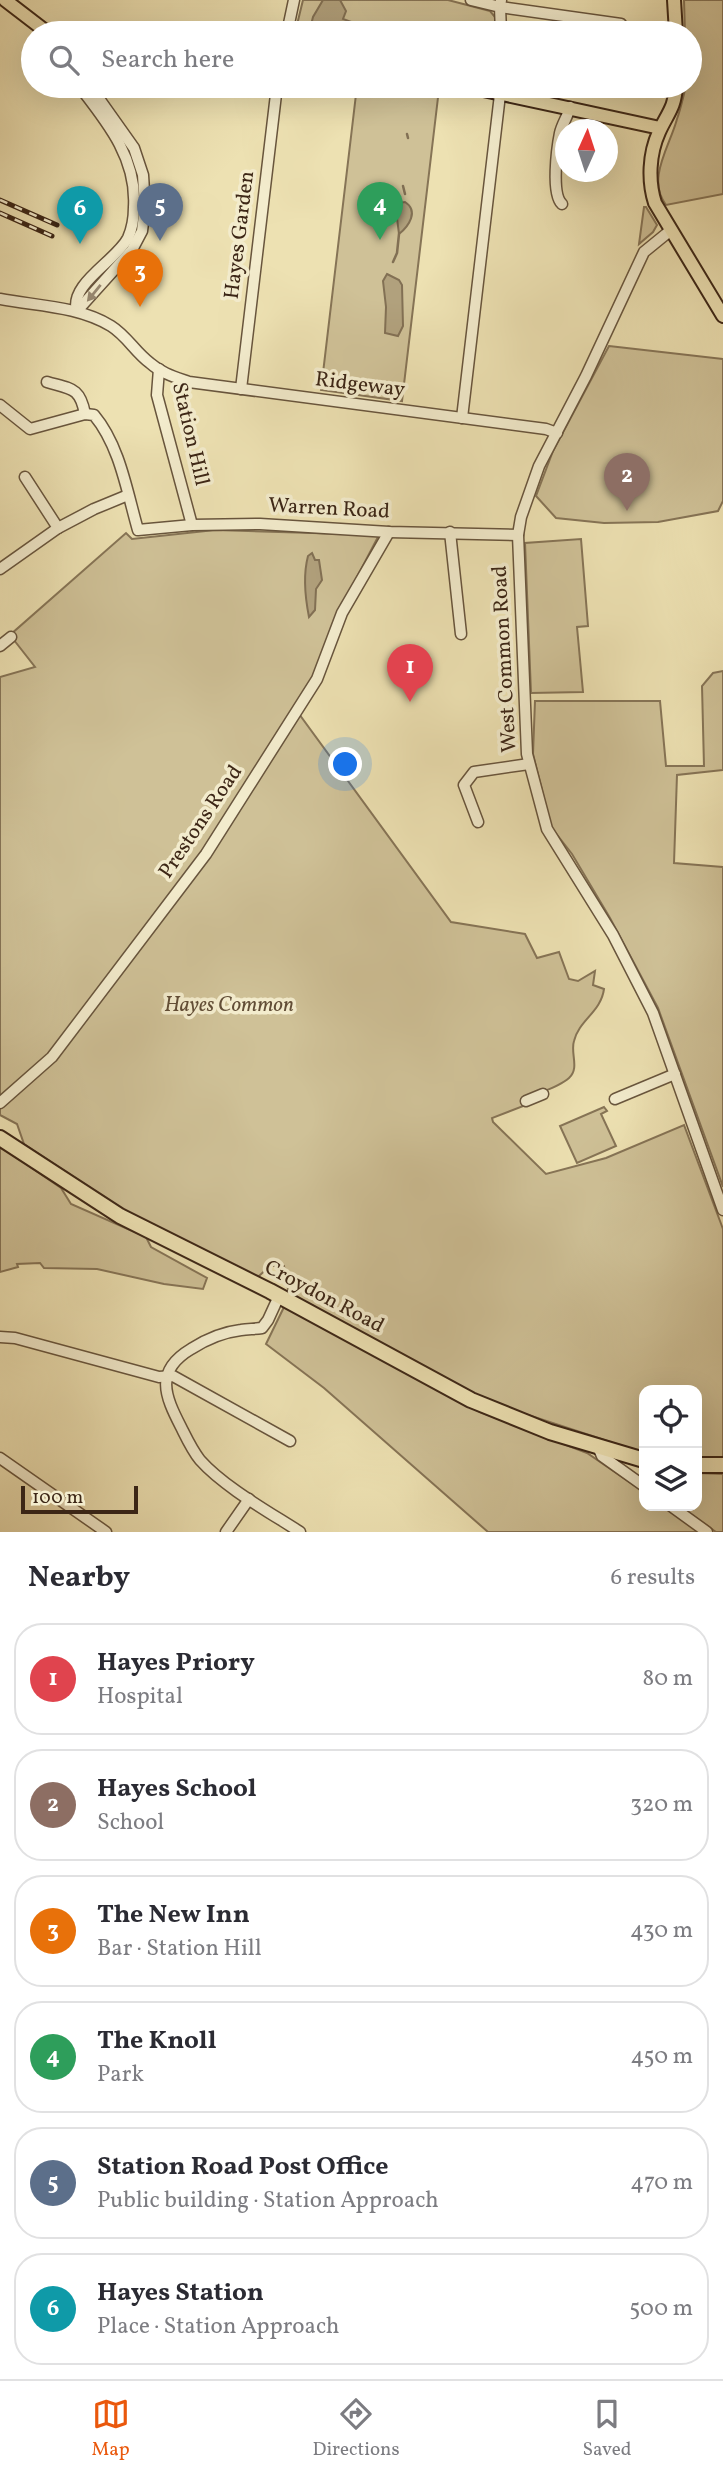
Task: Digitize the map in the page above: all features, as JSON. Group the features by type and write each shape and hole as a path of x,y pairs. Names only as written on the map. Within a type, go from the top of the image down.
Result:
{"highway":[{"name":"Croydon Road","path":"0,1138 120,1216 279,1296 482,1405 598,1447 639,1459"},
{"path":"702,1465 723,1465"}],"main road":[{"path":"5,0 32,21"},
{"path":"674,0 675,21"},
{"path":"536,98 660,128"},
{"path":"674,98 672,109 656,137 649,185 655,203 723,316"}],"street":[{"path":"290,21 294,0"},
{"path":"471,0 603,21"},
{"path":"77,311 76,297 81,289 127,240 134,203 131,169 123,148 88,98"},
{"path":"77,311 132,250 142,231 145,207 144,184 134,148 99,98"},
{"name":"Hayes Garden","path":"241,390 276,98"},
{"path":"462,418 501,98"},
{"path":"562,204 558,198 556,168 561,130 570,107"},
{"name":"West Common Road","path":"671,230 644,252 535,477 521,517 518,535 527,754 547,829 613,935 653,1013 723,1210"},
{"name":"Station Hill","path":"0,299 77,311 104,322 122,333 148,362 159,369 157,395 192,526"},
{"name":"Ridgeway","path":"159,369 189,382 546,429 557,433"},
{"path":"47,382 77,391 82,398 85,414"},
{"path":"0,405 30,429 85,414 94,415 105,428 128,495 58,528 0,569"},
{"path":"25,477 58,528"},
{"name":"Warren Road","path":"128,495 138,530 260,524 389,532 518,535"},
{"name":"Prestons Road","path":"0,1103 52,1057 206,854 317,679 342,613 389,532"},
{"path":"450,532 461,634"},
{"path":"0,646 11,637"},
{"path":"478,822 464,785 474,772 529,764"},
{"path":"615,1099 675,1074"},
{"path":"526,1101 543,1094"},
{"path":"279,1296 262,1328 239,1330 191,1349 172,1365 167,1375 165,1390 192,1449 209,1468 249,1499 300,1532"},
{"path":"0,1337 15,1338 159,1377 173,1376 290,1441"},
{"path":"598,1447 602,1456 639,1482"},
{"path":"0,1458 106,1532"},
{"path":"226,1532 249,1499"},
{"path":"678,1511 707,1532"}],"green space":[{"path":"303,0 448,0 490,11 495,17 495,21 298,21"},
{"path":"684,0 723,0 723,194 666,205 658,184 661,162 683,98 702,98 702,21 685,21"},
{"path":"356,98 438,98 402,401 321,390"},
{"path":"644,207 657,225 639,244"},
{"path":"609,346 723,359 723,501 718,511 658,522 604,523 556,518 536,496 553,451"},
{"name":"Hayes Common","path":"215,530 379,535 344,602 314,676 294,707 451,922 525,934 537,958 559,952 569,979 578,981 595,971 593,985 604,989 599,1004 577,1034 573,1046 574,1070 569,1078 524,1099 526,1105 492,1118 493,1122 546,1174 606,1158 684,1125 723,1229 723,1460 702,1459 702,1385 639,1385 639,1451 492,1403 289,1295 284,1266 270,1266 259,1276 249,1275 137,1219 24,1144 17,1124 0,1115 0,677 35,667 10,635 126,533 132,539"},
{"path":"581,539 588,626 577,627 583,692 531,693 525,543"},
{"path":"723,671 723,770 677,775 674,863 723,867 723,1187 658,1008 610,918 572,854 551,827 533,754 535,701 660,701 666,766 704,766 702,686 713,673"},
{"path":"604,1107 607,1111 601,1114 616,1146 577,1163 560,1126"},
{"path":"0,1146 61,1188 71,1204 146,1237 151,1247 207,1278 203,1289 164,1284 97,1269 44,1268 40,1263 17,1264 18,1267 0,1272"},
{"path":"285,1305 480,1412 587,1453 639,1489 639,1511 670,1511 700,1532 488,1532 324,1388 266,1344"},
{"path":"702,1473 723,1474 723,1532 716,1532 686,1511 702,1511"}],"shaded area":[{"path":"323,0 340,0 346,11 343,19 349,21 312,21"},
{"path":"405,202 412,214 409,223 399,234 396,210 399,203"},
{"path":"387,274 399,280 402,285 403,326 398,336 385,333 383,281"},
{"path":"312,553 315,560 319,560 322,580 316,589 315,610 309,617 305,578 306,563"}],"waterway":[{"path":"407,134 408,138"},
{"path":"403,186 405,194"},
{"path":"393,262 399,234"}],"railway":[{"path":"0,200 57,225"},
{"path":"0,213 52,236"}],"place":[{"name":"The Knoll","path":"380,240"},
{"name":"Station Road Post Office","path":"160,241"},
{"name":"Hayes Station","path":"80,244"},
{"name":"The New Inn","path":"140,307"},
{"name":"Hayes School","path":"627,511"},
{"name":"Hayes Priory","path":"410,702"}]}
